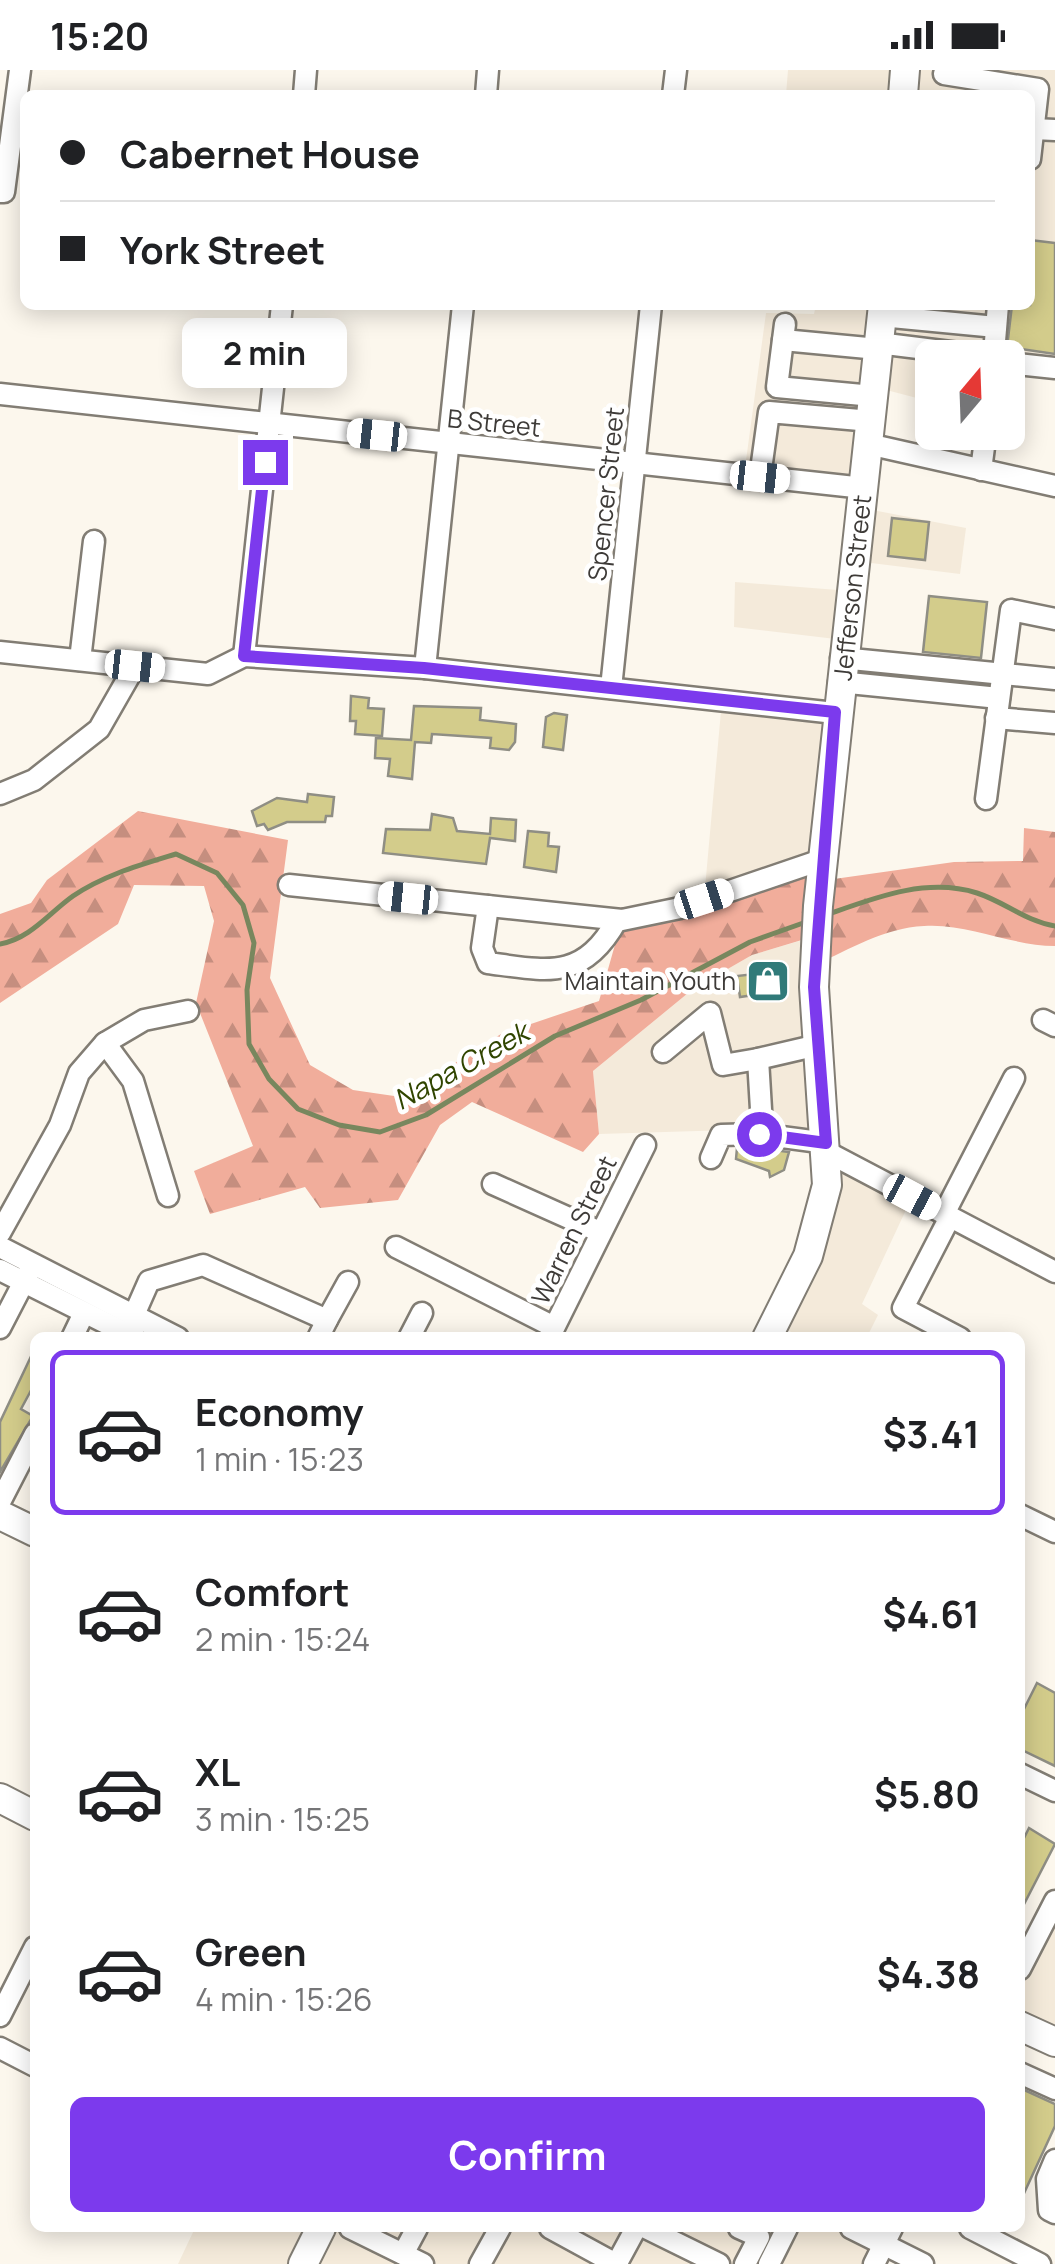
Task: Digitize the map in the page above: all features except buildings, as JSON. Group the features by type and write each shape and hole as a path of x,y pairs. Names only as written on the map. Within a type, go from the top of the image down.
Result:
{"main road":[{"name":"Jefferson Street","path":"770,1332 814,1239 827,1185 816,966 820,873 880,328"},
{"path":"0,1515 30,1530"},
{"path":"0,1798 30,1813"},
{"path":"1025,2028 1055,2042"},
{"path":"303,2264 319,2232"}],"street":[{"path":"0,192 4,192 20,70"},
{"path":"944,74 1038,90 1035,113"},
{"path":"244,656 281,310"},
{"path":"424,668 462,310"},
{"name":"Spencer Street","path":"611,688 650,310"},
{"path":"997,340 998,310"},
{"path":"760,477 784,332 996,327"},
{"path":"880,328 927,340"},
{"path":"1025,363 1055,368"},
{"path":"777,387 871,420 981,470 1055,486"},
{"name":"B Street","path":"0,394 864,488"},
{"path":"769,412 871,420"},
{"path":"981,470 984,450"},
{"path":"80,660 94,541"},
{"path":"986,798 1010,610 1055,618"},
{"path":"0,652 208,674 244,656 424,668 835,712"},
{"path":"0,794 34,780 99,729 135,666"},
{"path":"840,670 1055,679"},
{"path":"840,670 1055,723"},
{"path":"289,885 617,920 820,873"},
{"path":"488,906 482,948 488,963 552,971 572,967 594,952 617,920"},
{"path":"0,1233 60,1125 79,1074 105,1042 144,1020 188,1010"},
{"path":"664,1052 710,1013 724,1065 818,1045"},
{"path":"105,1042 133,1081 168,1196"},
{"path":"758,1059 762,1126"},
{"path":"949,1332 903,1308 1014,1078"},
{"path":"712,1158 720,1134 759,1134 827,1148 1055,1272"},
{"name":"Warren Street","path":"551,1332 646,1145"},
{"path":"493,1184 600,1232"},
{"path":"0,1247 84,1313 124,1332"},
{"path":"396,1247 551,1332"},
{"path":"134,1315 149,1282 203,1265 323,1329 348,1282"},
{"path":"0,1270 28,1272 167,1332"},
{"path":"0,1328 28,1272"},
{"path":"75,1332 84,1313"},
{"path":"412,1332 422,1313"},
{"path":"0,1502 30,1444"},
{"path":"1025,1517 1055,1532"},
{"path":"1025,1776 1055,1791"},
{"path":"1025,1961 1052,1915"},
{"path":"0,2016 30,1957"},
{"path":"0,2048 30,2063"},
{"path":"1025,2075 1055,2089"},
{"path":"1055,2160 1047,2179 1048,2210 1055,2213"},
{"path":"358,2232 423,2264"},
{"path":"403,2254 415,2232"},
{"path":"480,2264 498,2232"},
{"path":"557,2232 617,2264 634,2232"},
{"path":"654,2232 719,2264"},
{"path":"745,2264 759,2237 748,2232"},
{"path":"769,2264 785,2232"},
{"path":"978,2232 1040,2264"},
{"path":"874,2264 888,2236 924,2264"}],"shaded area":[{"path":"788,70 1055,70 1055,380 1025,376 1025,340 915,340 915,398 875,387 864,488 744,475 766,313 1035,310 1035,90 786,90"},
{"path":"862,508 966,528 960,574 855,561"},
{"path":"735,582 850,591 844,640 734,627"},
{"path":"722,700 835,713 821,851 704,899"},
{"path":"816,936 826,1127 599,1134 593,1071 693,989 752,955"},
{"path":"827,1152 912,1197 862,1304 878,1315 870,1332 791,1332 774,1324"},
{"path":"1055,1901 1055,2042 1025,2028 1025,1959"},
{"path":"193,2232 890,2232 874,2264 178,2264"}],"green space":[{"path":"138,811 288,840 270,978 310,1065 353,1090 401,1097 501,1034 599,1001 622,920 821,851 820,881 954,862 1023,861 1024,828 1055,832 1055,946 957,928 924,926 881,935 815,965 815,936 752,955 693,989 593,1071 599,1134 583,1152 472,1102 440,1125 398,1200 320,1208 305,1187 210,1214 194,1171 253,1146 196,1003 214,921 204,886 134,885 118,924 0,1003 0,914 31,903 47,880"}],"waterway":[{"name":"Napa Creek","path":"0,944 30,931 85,889 136,867 176,854 217,873 243,905 254,943 247,990 249,1044 269,1079 298,1109 339,1125 380,1132 426,1115 555,1036 641,1000 750,942 806,922"},
{"name":"Napa Creek","path":"826,915 900,892 939,887 977,893 1055,926"}],"place":[{"name":"Maintain Youth","path":"768,981"}],"route":[{"path":"265,462 244,656 424,668 835,712 814,987 826,1143 759,1134"}]}
